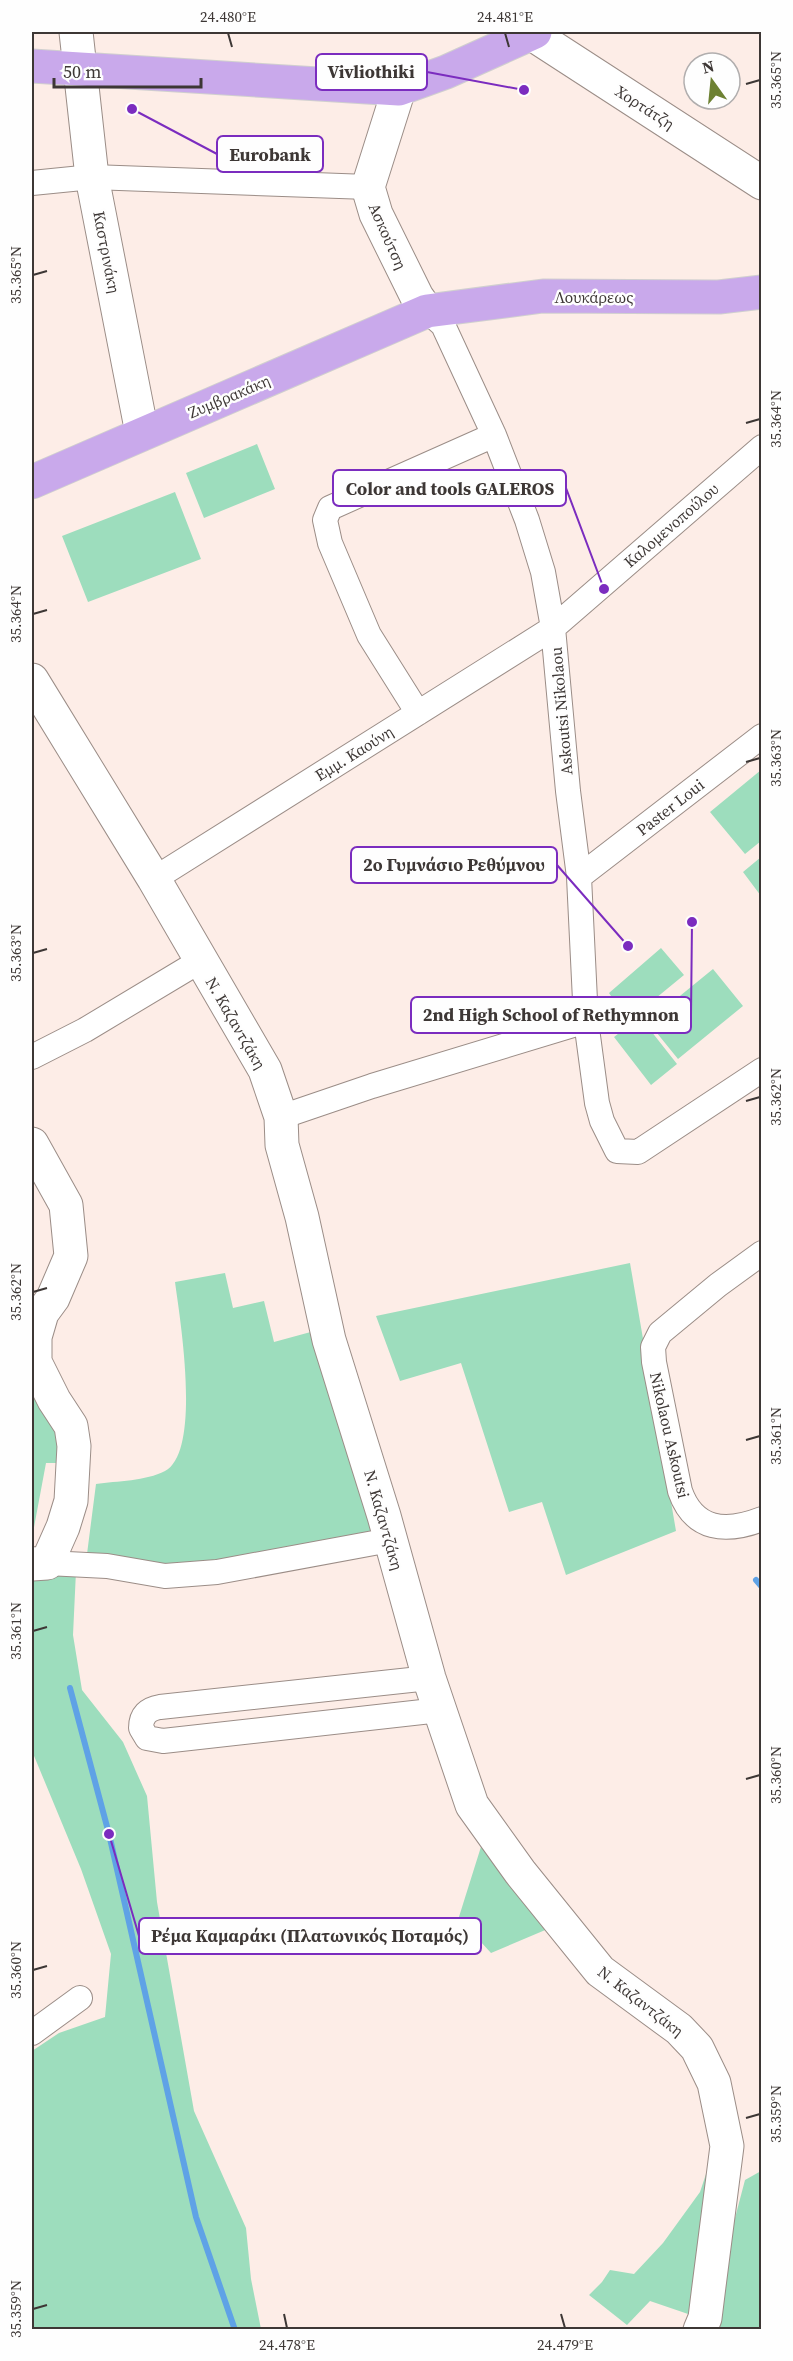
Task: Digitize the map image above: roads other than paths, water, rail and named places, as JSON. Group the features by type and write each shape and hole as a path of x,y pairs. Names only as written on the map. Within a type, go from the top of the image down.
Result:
{"main road":[{"path":"32,66 399,88 446,72 532,32"},
{"name":"Λουκάρεως","path":"427,311 543,296 719,297 762,292"},
{"name":"Ζυμβρακάκη","path":"32,482 427,311"}],"street":[{"name":"Καστρινάκη","path":"76,32 92,177 141,433"},
{"name":"Χορτάτζη","path":"532,32 762,183"},
{"name":"Ασκούτση","path":"399,88 368,187 376,214 417,297 427,311"},
{"path":"32,183 92,177 368,187"},
{"name":"Askoutsi Nikolaou","path":"427,311 443,324 494,435 534,540 543,572 554,628 568,790 579,877 586,1021 597,1103 602,1121 617,1151 638,1152 762,1070"},
{"path":"418,713 369,635 330,543 325,520 330,508 494,435"},
{"name":"Καλομενοπούλου","path":"554,628 762,447"},
{"name":"Εμμ. Καούνη","path":"154,879 554,628"},
{"name":"Ν. Καζαντζάκη","path":"32,680 154,879 265,1071 281,1117 282,1145 302,1217 329,1340 429,1678 472,1805 514,1864 600,1971 679,2028 697,2048 714,2083 727,2146 706,2307 700,2330"},
{"name":"Paster Loui","path":"579,877 762,736"},
{"path":"32,1057 85,1030 201,961"},
{"path":"281,1117 372,1086 586,1021"},
{"path":"32,1144 66,1205 71,1256 53,1298 42,1313 35,1337 35,1362 70,1426 74,1446 71,1501 63,1527 39,1563"},
{"name":"Nikolaou Askoutsi","path":"762,1253 718,1285 660,1333 653,1347 680,1491 687,1508 698,1519 715,1526 738,1526 762,1519"},
{"path":"39,1563 107,1566 165,1576 217,1572 390,1540"},
{"path":"429,1678 160,1707 148,1711 143,1716 141,1728 147,1738 163,1741 440,1710"},
{"path":"32,2033 80,1998"}],"waterway":[{"path":"756,1580 762,1587"},
{"path":"70,1688 109,1834 196,2217 235,2330"}],"place":[{"name":"Vivliothiki","path":"524,90"},
{"name":"Eurobank","path":"132,109"},
{"name":"Color and tools GALEROS","path":"604,589"},
{"name":"2nd High School of Rethymnon","path":"692,922"},
{"name":"2ο Γυμνάσιο Ρεθύμνου","path":"628,946"},
{"name":"Ρέμα Καμαράκι (Πλατωνικός Ποταμός)","path":"109,1834"}]}
